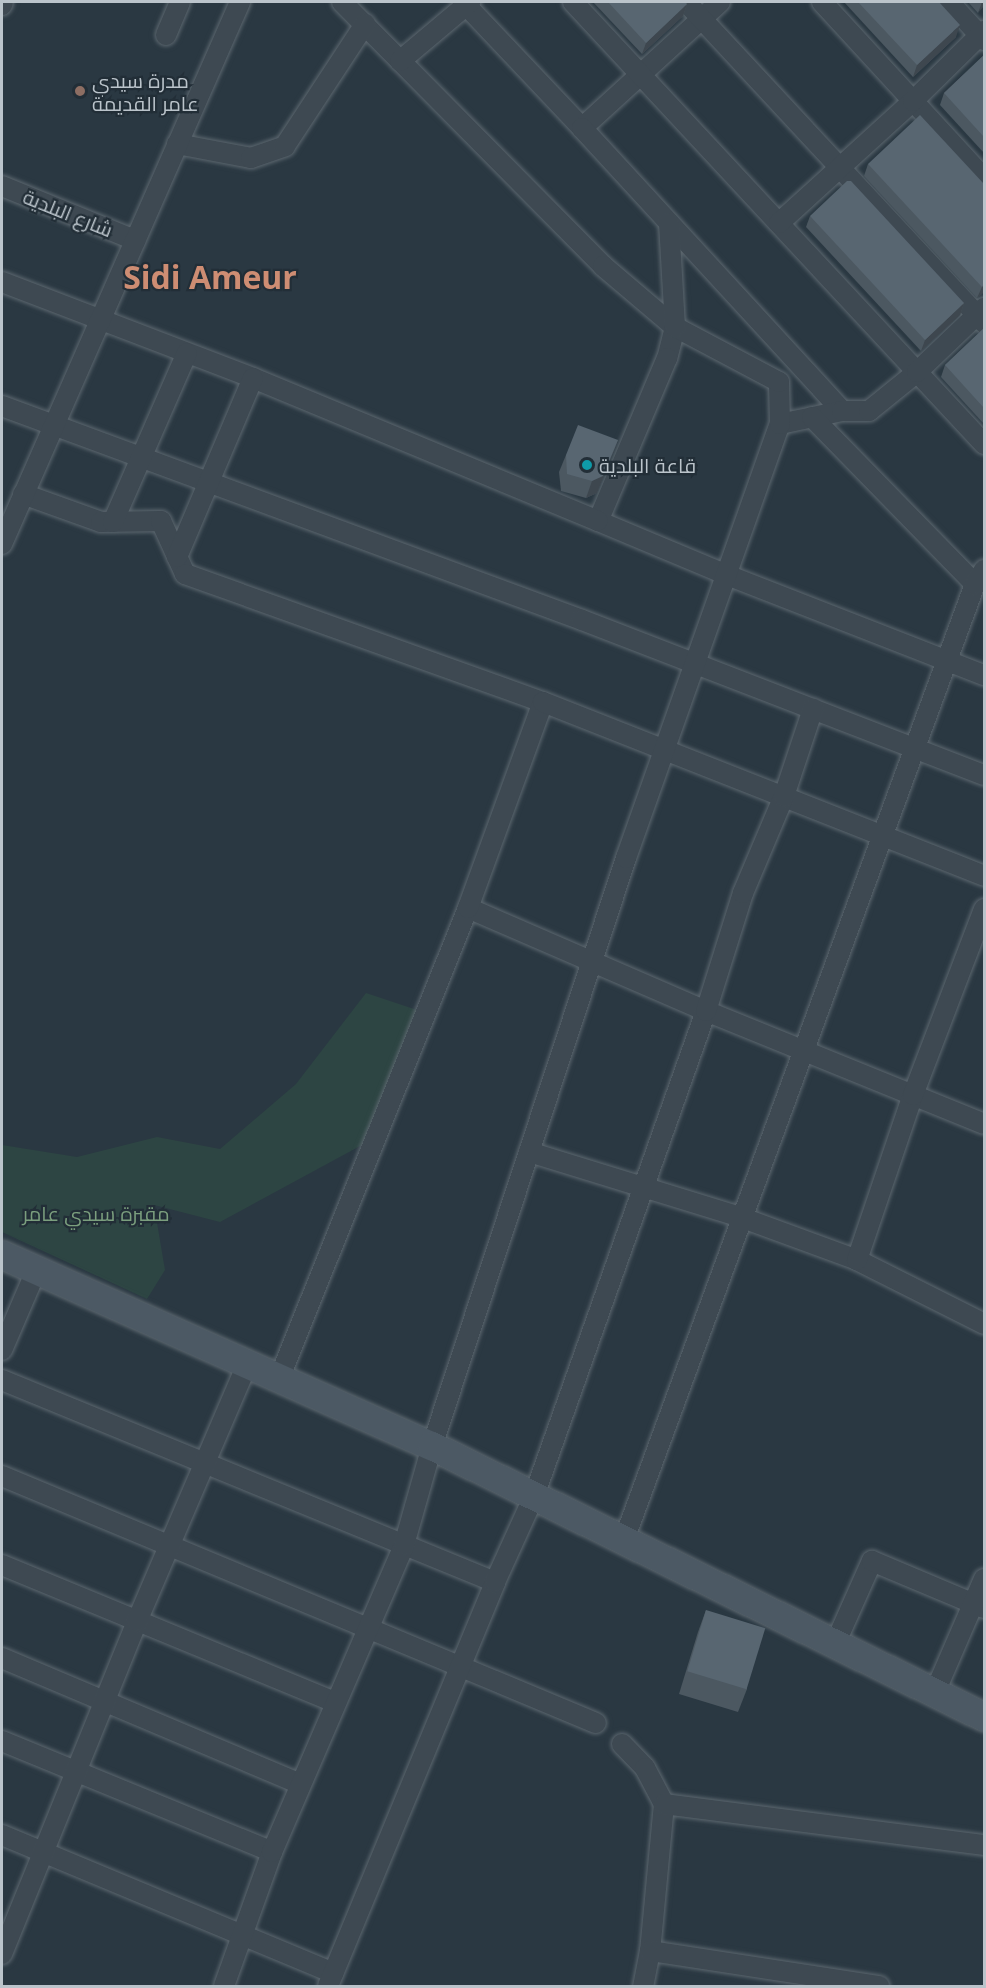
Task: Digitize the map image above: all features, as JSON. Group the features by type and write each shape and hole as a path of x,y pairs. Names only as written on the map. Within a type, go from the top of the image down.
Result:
{"main road":[{"path":"2,1255 432,1446 984,1717"}],"street":[{"path":"166,35 180,2"},
{"path":"4,533 240,2"},
{"path":"224,1986 272,1852 404,1545 432,1446 592,962 780,424 779,382 675,327 603,266 342,2"},
{"path":"573,2 984,444"},
{"path":"686,2 838,166 982,315 869,411 842,411 780,424"},
{"path":"582,128 720,2"},
{"path":"822,2 984,178"},
{"path":"779,223 838,166 913,101 983,35 949,2"},
{"path":"400,61 467,3 842,411"},
{"path":"177,144 251,158 285,146 364,24"},
{"name":"شارع البلدية","path":"2,186 135,240"},
{"path":"598,521 667,358 675,327 669,223"},
{"path":"2,282 253,378 727,574 984,675"},
{"path":"113,522 187,353"},
{"path":"177,557 253,378"},
{"path":"2,406 695,663 984,775"},
{"path":"624,1540 947,660 980,577 812,417"},
{"path":"23,494 101,522 160,521 185,574 543,702 984,876"},
{"path":"279,1378 468,908 543,702"},
{"path":"2,1835 243,1936 331,1980 495,1582 534,1496 706,1011 743,893 784,796 813,709"},
{"path":"468,908 706,1011 984,1124"},
{"path":"857,1260 913,1095 984,909"},
{"path":"529,1152 743,1218 857,1260 984,1324"},
{"path":"2,1350 36,1271"},
{"path":"2,1954 168,1546 247,1364"},
{"path":"2,1380 495,1582"},
{"path":"2,1476 596,1723"},
{"path":"835,1644 872,1560 979,1606"},
{"path":"2,1565 336,1702"},
{"path":"935,1692 979,1606 984,1579"},
{"path":"2,1658 302,1784"},
{"path":"2,1741 272,1852"},
{"path":"622,1744 645,1768 663,1804 650,1951 643,1986"},
{"path":"663,1804 984,1845"},
{"path":"650,1951 879,1986"}],"green space":[{"name":"مقبرة سيدي عامر","path":"366,993 423,1012 373,1139 220,1222 154,1205 165,1270 147,1299 2,1232 2,1145 77,1157 157,1137 220,1149 296,1084"}],"building":[{"path":"608,2 685,2 687,4 646,43"},
{"path":"858,2 939,2 960,25 917,65"},
{"path":"984,55 984,137 944,93"},
{"path":"920,115 984,184 984,284 982,287 868,164"},
{"path":"847,181 851,181 964,303 925,340 810,216"},
{"path":"984,328 984,408 945,365"},
{"path":"578,425 618,440 603,476 592,481 567,474 566,455"},
{"path":"706,1610 765,1628 747,1689 687,1671"}],"place":[{"name":"مدرة سيدي عامر القديمة","path":"80,91"},
{"name":"قاعة البلدية","path":"587,465"}],"district":[{"name":"Sidi Ameur","path":"210,277"}]}
